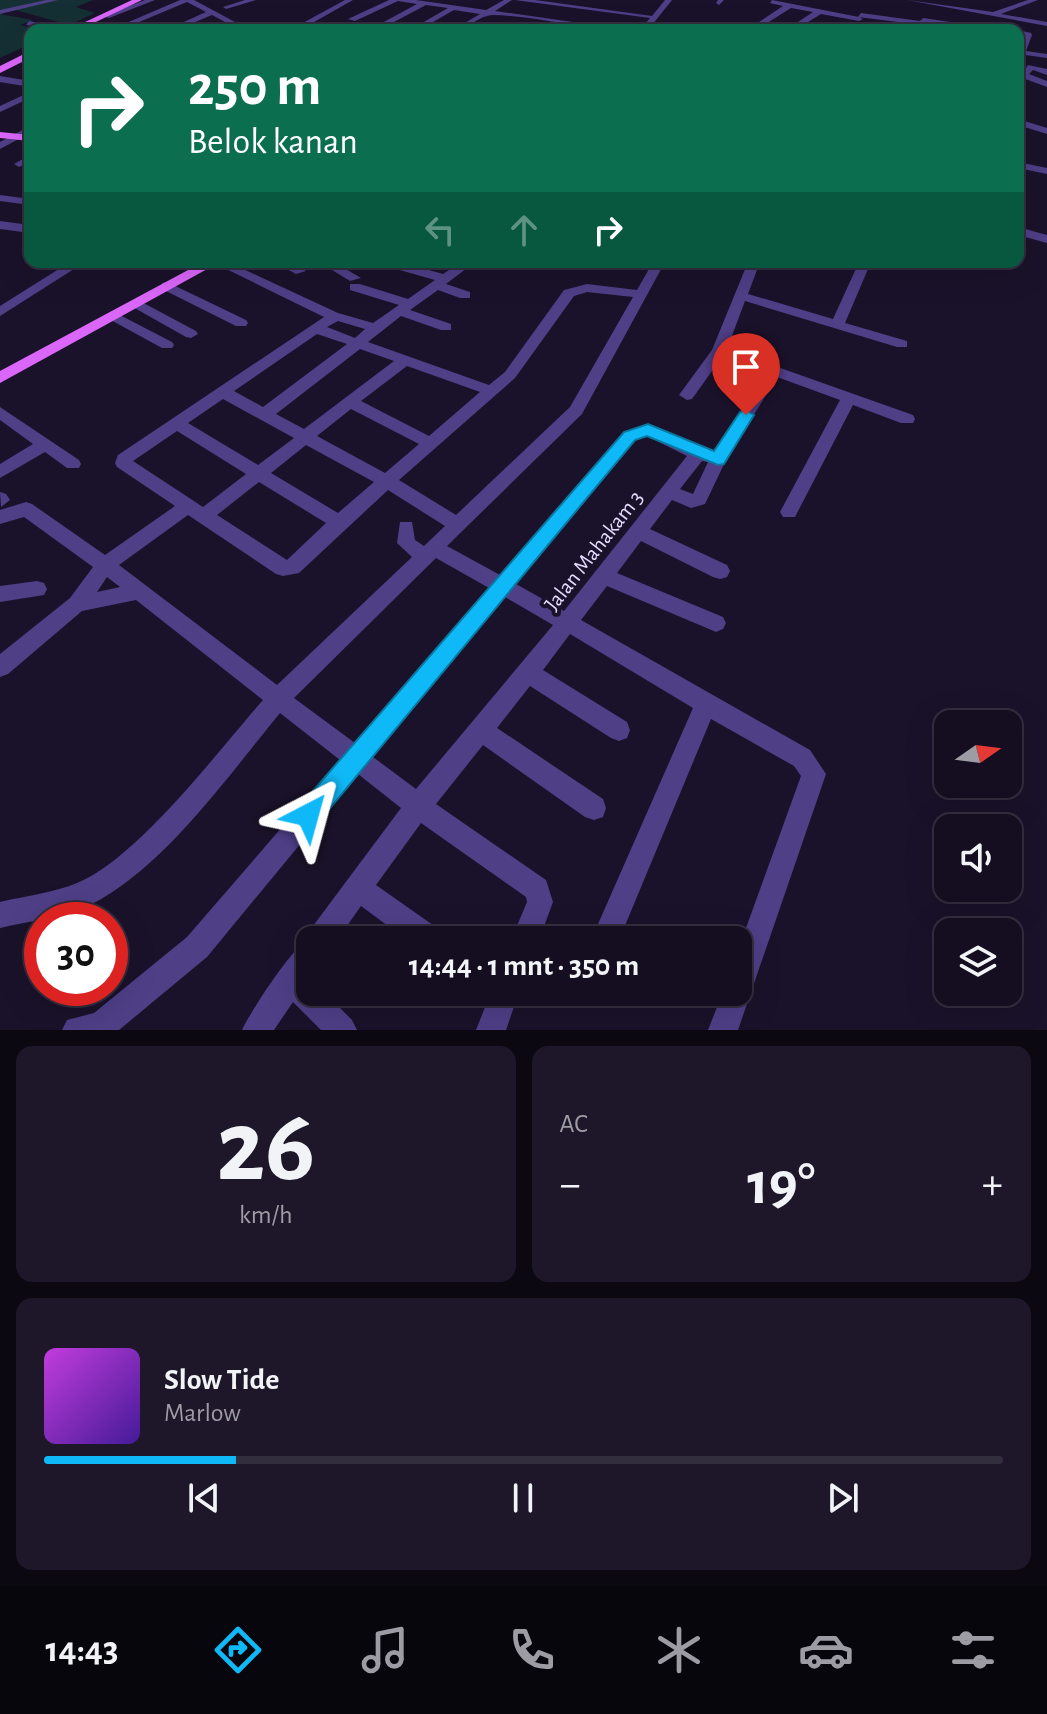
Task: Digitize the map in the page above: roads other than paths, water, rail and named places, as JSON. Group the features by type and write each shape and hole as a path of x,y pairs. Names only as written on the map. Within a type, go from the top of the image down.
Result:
{"main road":[{"path":"84,24 130,0"},
{"path":"80,24 138,0"},
{"path":"0,68 24,55"},
{"path":"0,133 24,134"},
{"path":"0,378 27,359 187,268"},
{"path":"0,369 114,316 204,268"}],"street":[{"path":"0,12 55,0"},
{"path":"99,16 152,0"},
{"path":"99,16 134,24 192,2 218,0"},
{"path":"226,7 253,0"},
{"path":"305,24 350,0"},
{"path":"352,19 397,0 560,24"},
{"path":"468,24 509,0"},
{"path":"518,0 649,16"},
{"path":"573,7 581,0"},
{"path":"605,11 617,0"},
{"path":"642,24 662,0"},
{"path":"649,24 669,0"},
{"path":"910,0 1047,24"},
{"path":"772,2 860,17 897,8 922,24 935,4 957,0"},
{"path":"984,24 992,13 1035,0"},
{"path":"396,18 427,23 470,1 501,5"},
{"path":"192,2 231,23"},
{"path":"146,20 160,18 192,2"},
{"path":"384,24 427,2"},
{"path":"856,24 866,4"},
{"path":"761,24 790,5"},
{"path":"958,24 964,8"},
{"path":"799,24 820,11"},
{"path":"184,24 212,12"},
{"path":"409,12 439,16"},
{"path":"579,24 589,15"},
{"path":"1009,24 1010,17"},
{"path":"523,24 534,19"},
{"path":"29,23 33,24"},
{"path":"1024,53 1047,56"},
{"path":"1024,74 1029,68 1047,72"},
{"path":"1024,75 1047,84"},
{"path":"0,79 24,83"},
{"path":"1032,91 1047,93"},
{"path":"0,109 24,98"},
{"path":"1024,124 1047,131"},
{"path":"0,146 24,135"},
{"path":"1024,166 1047,164"},
{"path":"1024,167 1047,171"},
{"path":"0,198 24,202"},
{"path":"0,225 24,228"},
{"path":"1024,233 1047,239"},
{"path":"0,312 70,268"},
{"path":"229,268 336,317 375,328"},
{"path":"293,268 300,271"},
{"path":"334,268 355,282 446,327"},
{"path":"404,268 465,295"},
{"path":"265,414 375,328 461,268"},
{"path":"0,915 79,896 110,880 179,815 280,697 576,410 656,268"},
{"path":"687,395 719,351 752,268"},
{"path":"837,325 862,268"},
{"path":"167,286 241,323"},
{"path":"336,317 315,328 124,459 123,463 186,507 206,514 286,569 292,567 339,522 510,375 569,293 587,288 641,294"},
{"path":"741,296 902,344"},
{"path":"136,303 191,334"},
{"path":"114,316 167,345"},
{"path":"315,328 492,391"},
{"path":"719,351 907,419"},
{"path":"206,514 406,359"},
{"name":"Jalan Mahakam 3","path":"330,926 418,806 528,673 636,531 669,492 708,457 774,371"},
{"path":"223,392 388,482 458,525"},
{"path":"789,512 849,398"},
{"path":"352,403 432,444"},
{"path":"0,412 73,464"},
{"path":"178,424 339,522"},
{"path":"92,1029 197,947 636,431 648,430 708,457 699,499 691,501 669,492"},
{"path":"0,472 45,444"},
{"path":"0,667 77,604 105,565 186,507"},
{"path":"0,517 26,509 280,697 354,759 509,869 539,893 540,902 531,926"},
{"path":"406,527 406,543 504,586 802,758 814,774 752,948"},
{"path":"636,531 720,571"},
{"path":"603,576 716,623"},
{"path":"0,594 37,589"},
{"path":"77,604 137,592"},
{"path":"528,673 619,730"},
{"path":"611,926 706,704"},
{"path":"482,731 594,808"},
{"path":"358,888 411,926"},
{"path":"257,1030 296,971"},
{"path":"290,979 342,1030"},
{"path":"491,1030 499,1006"},
{"path":"723,1030 731,1006"}]}
